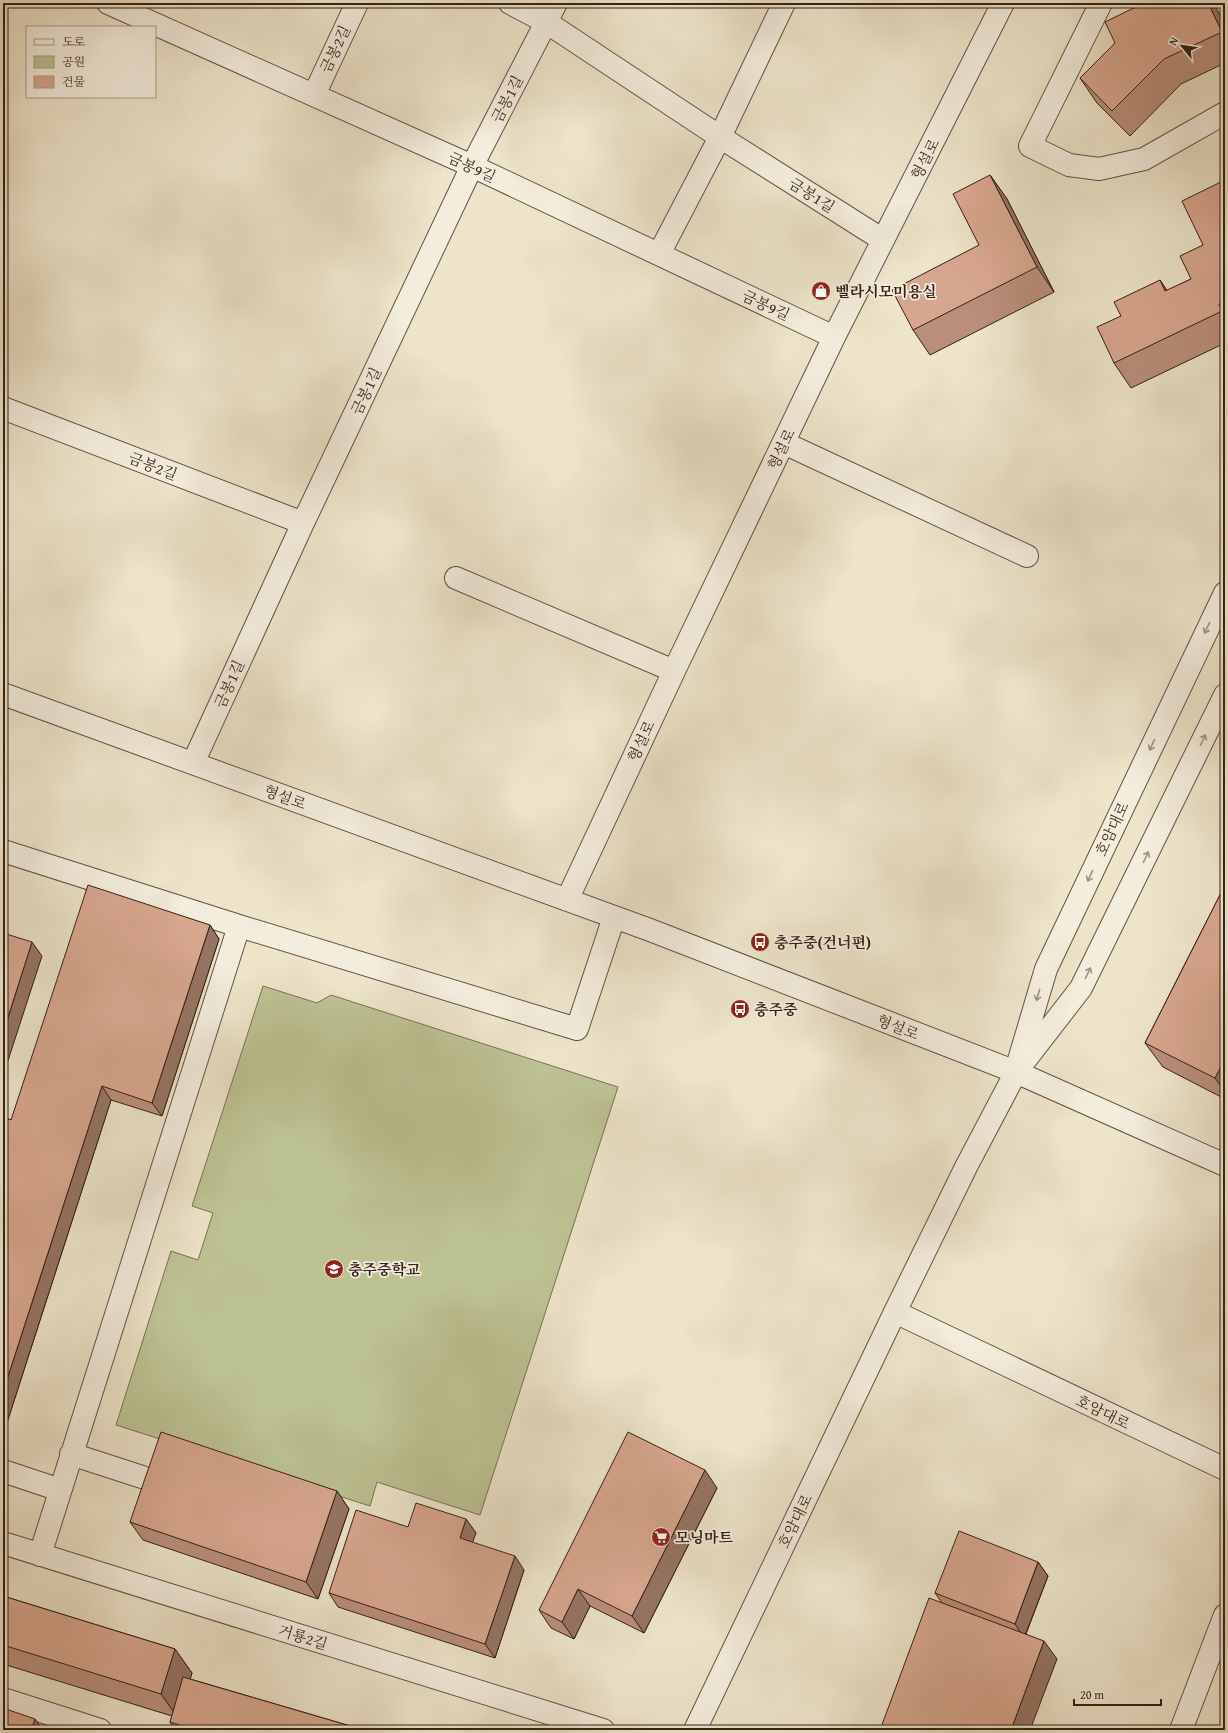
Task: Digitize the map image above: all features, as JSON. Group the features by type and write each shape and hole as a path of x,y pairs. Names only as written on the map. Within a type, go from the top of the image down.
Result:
{"street":[{"name":"금봉9길","path":"108,3 142,10 314,95 472,166 834,337"},
{"name":"금봉2길","path":"314,95 357,3"},
{"name":"금봉1길","path":"510,3 551,12 720,138 883,240"},
{"path":"659,254 720,138 784,3"},
{"name":"형설로","path":"567,900 674,671 834,337 1003,3"},
{"path":"1101,3 1030,146 1069,165 1100,169 1144,159 1225,112"},
{"name":"금봉1길","path":"193,763 303,523 472,166 551,12"},
{"name":"금봉2길","path":"3,408 303,523"},
{"path":"784,443 1027,556"},
{"path":"456,578 674,671"},
{"name":"호암대로","path":"1016,1072 1046,969 1225,593"},
{"name":"형설로","path":"3,694 614,917 1016,1072 1225,1165"},
{"name":"호암대로","path":"695,1730 966,1167 1016,1072 1081,988 1224,699"},
{"path":"3,851 239,926 577,1029 614,917"},
{"path":"40,1555 239,926"},
{"name":"호암대로","path":"895,1312 1225,1469"},
{"path":"71,1454 142,1477"},
{"path":"3,1471 60,1490"},
{"name":"거룡2길","path":"3,1543 603,1730"},
{"path":"1181,1730 1225,1615"},
{"path":"3,1699 100,1730"}],"green space":[{"path":"263,986 317,1003 331,995 618,1087 480,1515 377,1482 370,1506 116,1425 171,1251 198,1260 213,1213 192,1206"}],"building":[{"path":"1144,3 1208,3 1222,32 1164,59 1112,111 1080,78 1115,43 1105,22"},
{"path":"990,175 1037,267 913,330 892,290 979,245 953,194"},
{"path":"1225,180 1225,301 1219,304 1222,311 1114,363 1097,327 1121,316 1114,302 1160,280 1165,291 1191,279 1180,256 1203,245 1182,201"},
{"path":"88,885 210,925 152,1103 102,1086 3,1392 3,1117 11,1120"},
{"path":"1225,885 1225,1059 1215,1078 1145,1043"},
{"path":"3,933 32,942 3,1033"},
{"path":"161,1432 337,1491 306,1582 130,1522"},
{"path":"628,1432 705,1470 632,1616 578,1589 562,1622 539,1610"},
{"path":"416,1503 466,1519 460,1538 515,1556 485,1644 329,1593 356,1510 408,1527"},
{"path":"959,1531 1038,1562 1015,1624 935,1593"},
{"path":"3,1596 175,1649 161,1694 3,1645"},
{"path":"929,1598 1044,1641 1011,1730 880,1730"},
{"path":"183,1677 364,1730 196,1730 170,1722"},
{"path":"3,1708 35,1719 31,1730 3,1730"}],"place":[{"name":"벨라시모미용실","path":"821,291"},
{"name":"충주중(건너편)","path":"760,942"},
{"name":"충주중","path":"740,1009"},
{"name":"충주중학교","path":"334,1269"},
{"name":"모닝마트","path":"661,1537"}]}
